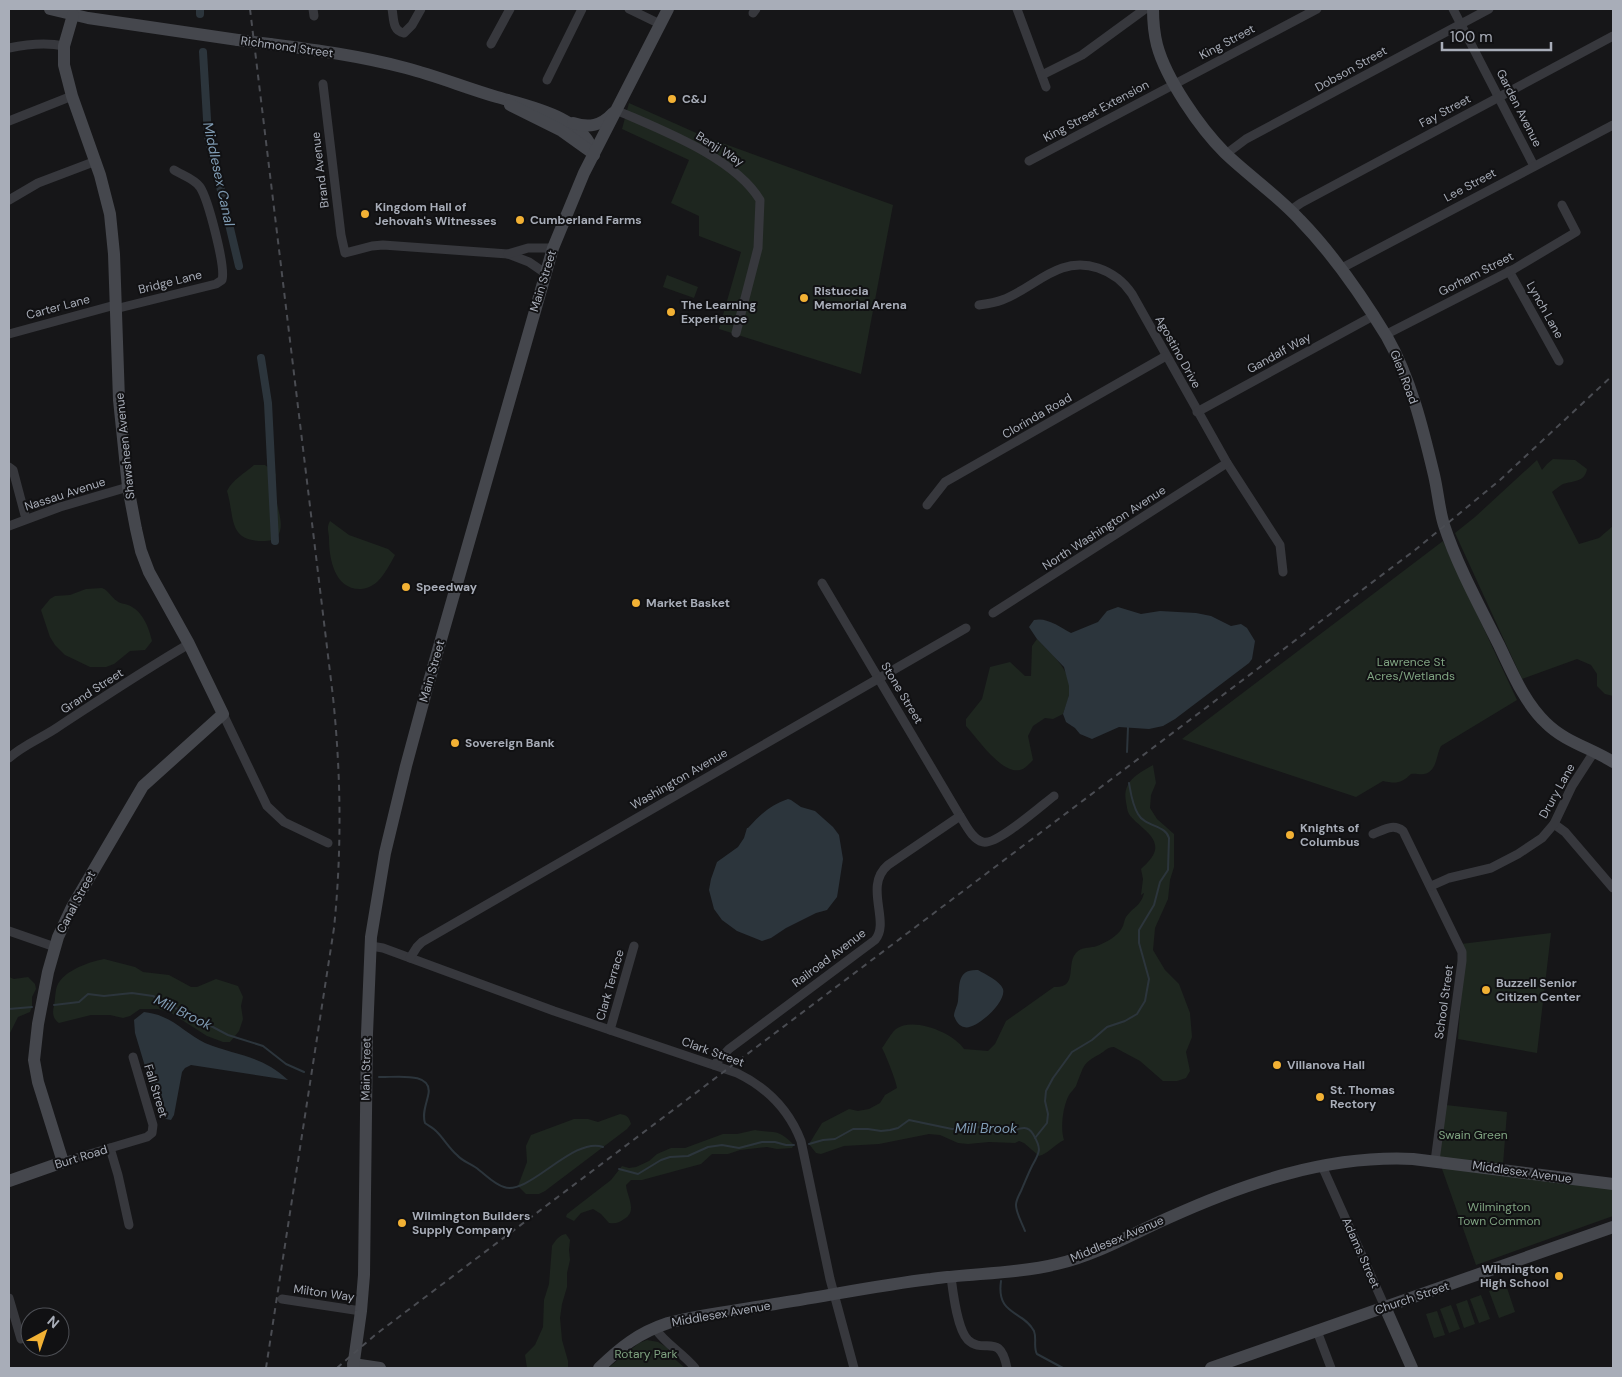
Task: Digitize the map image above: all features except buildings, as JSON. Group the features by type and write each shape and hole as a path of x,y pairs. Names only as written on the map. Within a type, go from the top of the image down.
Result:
{"street":[{"path":"50,9 72,15"},
{"path":"392,9 395,27 404,33 408,30 421,9"},
{"path":"492,44 510,9"},
{"path":"547,80 582,9"},
{"path":"629,9 660,24"},
{"name":"Main Street","path":"353,1366 364,1275 367,1043 371,946 382,870 406,766 553,248 575,193 668,9"},
{"path":"1016,9 1046,87"},
{"path":"1042,75 1082,55 1145,9"},
{"name":"Glen Road","path":"1153,9 1157,45 1175,84 1203,127 1226,154 1291,210 1316,238 1340,268 1385,335 1402,366 1428,452 1443,521 1450,541 1520,688 1532,708 1547,724 1567,739 1613,762"},
{"name":"King Street","path":"1175,84 1317,9"},
{"name":"Garden Avenue","path":"1453,9 1534,166"},
{"name":"Dobson Street","path":"1226,154 1246,139 1490,9"},
{"name":"Richmond Street","path":"72,15 362,58 406,68 449,80 497,97 529,105 563,120 578,129 587,138 594,154"},
{"name":"Shawsheen Avenue","path":"72,15 64,46 64,64 72,96 96,161 107,200 112,228 119,400 128,487 137,535 145,562 188,644 267,806 284,822 328,843"},
{"name":"Fay Street","path":"1291,210 1309,198 1613,36"},
{"path":"9,48 32,43 52,43 64,46"},
{"name":"Brand Avenue","path":"323,84 340,235 344,253 383,245 508,254"},
{"name":"King Street Extension","path":"1029,161 1175,84"},
{"path":"9,122 72,96"},
{"name":"Richmond Street","path":"497,97 562,131 594,154"},
{"path":"563,120 591,126 603,122 616,110"},
{"name":"Benji Way","path":"616,110 715,158 745,181 760,200 758,248 736,333"},
{"name":"Lee Street","path":"1340,268 1613,126"},
{"path":"9,200 38,183 96,161"},
{"name":"Bridge Lane","path":"115,307 216,284 222,280 223,270 218,248 201,189 197,184 174,170"},
{"name":"Gorham Street","path":"1385,335 1509,272 1576,232 1562,205"},
{"path":"508,254 528,248 553,248"},
{"path":"508,254 529,262 545,273"},
{"name":"Agostino Drive","path":"979,305 1003,300 1059,269 1074,266 1094,267 1111,274 1128,289 1227,463 1280,545 1283,572"},
{"name":"Lynch Lane","path":"1509,272 1559,361"},
{"name":"Carter Lane","path":"9,334 115,307"},
{"name":"Gandalf Way","path":"1198,412 1372,316"},
{"name":"Clorinda Road","path":"927,505 945,482 1166,356"},
{"name":"North Washington Avenue","path":"993,613 1227,463"},
{"path":"9,467 13,470 26,519"},
{"name":"Nassau Avenue","path":"9,526 66,505 128,487"},
{"name":"Stone Street","path":"822,583 960,816"},
{"name":"Washington Avenue","path":"410,958 422,942 966,628"},
{"name":"Grand Street","path":"9,758 188,644"},
{"name":"Canal Street","path":"64,1162 38,1082 34,1060 38,1024 55,947 72,907 143,786 222,714"},
{"name":"Drury Lane","path":"1431,886 1449,878 1482,872 1501,864 1542,838 1554,824 1572,786 1594,752"},
{"path":"960,816 976,838 982,842 988,842 1012,829 1054,796"},
{"name":"Railroad Avenue","path":"714,1065 730,1049 874,940 880,932 877,890 881,872 888,865 960,816"},
{"path":"1554,824 1566,832 1613,888"},
{"name":"School Street","path":"1373,834 1393,826 1404,831 1461,950 1462,961 1435,1161"},
{"path":"9,931 55,947"},
{"name":"Clark Street","path":"371,946 383,948 610,1030 714,1065 744,1076 761,1088 782,1107 795,1127 802,1148 830,1279 854,1368"},
{"name":"Clark Terrace","path":"610,1030 634,946"},
{"name":"Fall Street","path":"132,1057 153,1126 152,1133"},
{"name":"Burt Road","path":"9,1181 147,1137 152,1133"},
{"path":"110,1148 129,1225"},
{"name":"Middlesex Avenue","path":"599,1368 622,1346 642,1333 682,1320 834,1293 1034,1268 1070,1260 1249,1184 1280,1174 1322,1166 1388,1159 1435,1161 1613,1184"},
{"name":"Adams Street","path":"1322,1166 1412,1368"},
{"name":"Church Street","path":"1211,1368 1613,1226"},
{"path":"951,1277 959,1317 966,1337 975,1344 992,1345 1000,1349 1004,1355 1007,1368"},
{"path":"9,1298 20,1336"},
{"name":"Milton Way","path":"282,1299 361,1310"},
{"path":"655,1328 660,1336 682,1354 695,1368"},
{"path":"1317,1332 1331,1368"},
{"path":"353,1366 380,1368"}],"green space":[{"path":"629,103 703,136 893,205 861,374 719,329 741,252 699,236 699,216 671,203 689,160 622,129"},
{"path":"667,275 698,287 694,298 663,287"},
{"path":"1553,459 1575,460 1587,469 1581,479 1563,484 1552,492 1579,544 1599,538 1613,526 1613,696 1605,694 1597,686 1597,674 1591,665 1577,659 1522,679 1455,533 1537,460 1542,470"},
{"path":"254,465 265,465 276,474 275,491 281,527 278,536 265,541 244,537 238,532 227,491 235,480"},
{"path":"330,521 349,535 388,549 395,555 383,575 368,588 352,588 339,579 335,572 330,555 328,528"},
{"name":"Lawrence St Acres/Wetlands","path":"1443,541 1517,700 1441,746 1434,767 1428,773 1411,774 1398,782 1383,781 1356,797 1182,739"},
{"path":"102,588 118,602 133,607 141,615 147,625 152,641 145,650 130,651 114,664 106,667 90,667 65,655 55,645 50,637 41,610 55,596 70,595 86,589"},
{"path":"1037,639 1055,657 1065,671 1068,678 1069,695 1063,714 1053,719 1045,718 1033,726 1028,736 1033,760 1020,770 1013,770 1005,767 990,754 966,726 966,719 982,699 990,667 1010,662 1025,676 1031,676 1032,646"},
{"path":"1153,765 1156,783 1151,795 1150,808 1157,819 1174,834 1174,867 1170,880 1168,899 1155,928 1153,950 1165,970 1179,984 1190,1013 1192,1037 1186,1052 1190,1071 1186,1078 1177,1081 1163,1081 1140,1061 1114,1047 1108,1048 1086,1064 1076,1086 1069,1095 1063,1117 1062,1129 1064,1140 1039,1156 1019,1141 1015,1143 989,1142 968,1144 958,1143 940,1135 929,1134 879,1144 844,1146 821,1154 816,1153 809,1144 822,1123 849,1109 858,1111 869,1109 880,1103 885,1095 897,1088 882,1048 896,1029 903,1025 922,1025 952,1037 964,1049 988,1051 995,1044 1006,1021 1054,987 1067,983 1072,961 1078,951 1095,947 1111,939 1120,931 1126,917 1143,897 1144,893 1141,895 1143,879 1141,869 1151,858 1155,850 1155,845 1150,835 1128,813 1126,789 1136,775"},
{"path":"1551,933 1537,1053 1458,1039 1464,955 1461,944"},
{"path":"104,959 135,967 143,972 169,975 191,987 197,987 216,979 238,986 243,997 241,1006 243,1019 239,1031 230,1042 223,1042 207,1036 171,1013 158,1009 140,1009 130,1016 123,1018 110,1015 91,1015 59,1023 55,1020 53,1013 58,984 68,973 75,969"},
{"path":"9,977 14,979 28,977 35,984 36,989 32,997 30,1012 18,1017 9,1035"},
{"name":"Swain Green","path":"1446,1105 1507,1112 1503,1165 1439,1158"},
{"path":"620,1114 626,1116 631,1124 627,1129 545,1191 539,1194 526,1194 518,1186 527,1162 526,1146 531,1135 574,1119 588,1119 598,1122"},
{"path":"755,1130 780,1134 794,1145 792,1148 777,1149 767,1147 740,1150 728,1154 712,1154 701,1164 642,1180 631,1180 626,1185 631,1204 630,1212 628,1216 617,1223 609,1223 601,1214 593,1209 581,1213 574,1221 566,1217 567,1214 611,1180 622,1166 636,1167 671,1148 685,1148 723,1134 737,1134"},
{"name":"Wilmington Town Common","path":"1441,1166 1613,1188 1613,1216 1476,1265"},
{"path":"566,1234 570,1240 570,1260 567,1273 567,1287 560,1318 562,1340 568,1368 527,1368 525,1355 535,1345 543,1327 544,1300 549,1284 552,1246 559,1237"},
{"path":"1506,1285 1515,1312 1499,1318 1489,1291"},
{"path":"1481,1295 1490,1319 1479,1323 1470,1299"},
{"path":"1467,1300 1475,1324 1464,1328 1456,1304"},
{"path":"1451,1305 1460,1329 1449,1333 1440,1309"},
{"path":"1437,1311 1445,1335 1434,1338 1426,1314"},
{"name":"Rotary Park","path":"647,1340 658,1342 668,1348 670,1355 685,1368 608,1368 639,1343"}],"shaded area":[{"path":"1118,607 1141,614 1160,611 1196,613 1211,616 1231,626 1241,624 1247,628 1255,641 1252,659 1175,719 1163,726 1149,729 1119,727 1092,739 1080,734 1066,722 1063,714 1069,695 1069,686 1064,667 1037,639 1029,627 1034,620 1039,619 1053,623 1071,633 1098,622 1107,611"},
{"path":"788,799 801,807 815,811 839,835 843,859 837,897 827,910 816,913 762,941 737,931 722,920 714,909 709,890 711,879 717,862 738,847 744,838 747,828 771,807"},
{"path":"978,970 999,983 1003,989 1003,995 995,1008 982,1020 975,1025 964,1027 958,1023 954,1016 958,1001 959,984 966,972"},
{"path":"144,1012 158,1015 168,1020 205,1043 258,1061 288,1080 191,1065 182,1072 174,1115 171,1120 166,1119 159,1113 135,1033 134,1020"}],"waterway":[{"name":"Middlesex Canal","path":"200,9 200,14"},
{"name":"Middlesex Canal","path":"203,52 208,136 239,266"},
{"name":"Middlesex Canal","path":"261,358 268,403 275,541"},
{"path":"1127,752 1128,727"},
{"path":"1035,1138 1047,1123 1046,1091 1072,1052 1092,1040 1107,1027 1125,1021 1137,1014 1145,1001 1149,979 1139,943 1139,930 1154,905 1160,882 1168,870 1169,838 1164,831 1145,821 1138,814 1133,803 1129,783"},
{"name":"Mill Brook","path":"54,1005 79,1002 88,994 104,996 132,993 153,996 197,1022 209,1025 228,1035 263,1046 286,1064 304,1072"},
{"name":"Mill Brook","path":"9,1009 32,1007"},
{"name":"Mill Brook","path":"379,1077 411,1077 425,1082 428,1088 424,1113 425,1123 436,1131 459,1157 500,1186 514,1187 526,1183 578,1150 591,1146 603,1147"},
{"name":"Mill Brook","path":"809,1144 835,1139 853,1129 890,1130 898,1128 909,1120 952,1129 998,1126 1013,1131 1027,1128 1036,1139 1039,1150 1016,1203 1016,1208 1025,1231"},
{"name":"Mill Brook","path":"619,1169 638,1174 661,1160 670,1157 688,1156 708,1147 722,1145 739,1148 762,1142 794,1145"},
{"name":"Mill Brook","path":"1001,1281 1002,1301 1006,1307 1024,1319 1034,1331 1037,1354 1063,1368"}],"railway":[{"path":"250,9 333,697 340,812 334,928 266,1368"},
{"path":"337,1368 375,1335 1415,550 1500,480 1613,375"}],"place":[{"name":"C&J","path":"672,99"},
{"name":"Kingdom Hall of Jehovah's Witnesses","path":"365,214"},
{"name":"Cumberland Farms","path":"520,220"},
{"name":"Ristuccia Memorial Arena","path":"804,298"},
{"name":"The Learning Experience","path":"671,312"},
{"name":"Speedway","path":"406,587"},
{"name":"Market Basket","path":"636,603"},
{"name":"Sovereign Bank","path":"455,743"},
{"name":"Knights of Columbus","path":"1290,835"},
{"name":"Buzzell Senior Citizen Center","path":"1486,990"},
{"name":"Villanova Hall","path":"1277,1065"},
{"name":"St. Thomas Rectory","path":"1320,1097"},
{"name":"Wilmington Builders Supply Company","path":"402,1223"},
{"name":"Wilmington High School","path":"1559,1276"}]}
